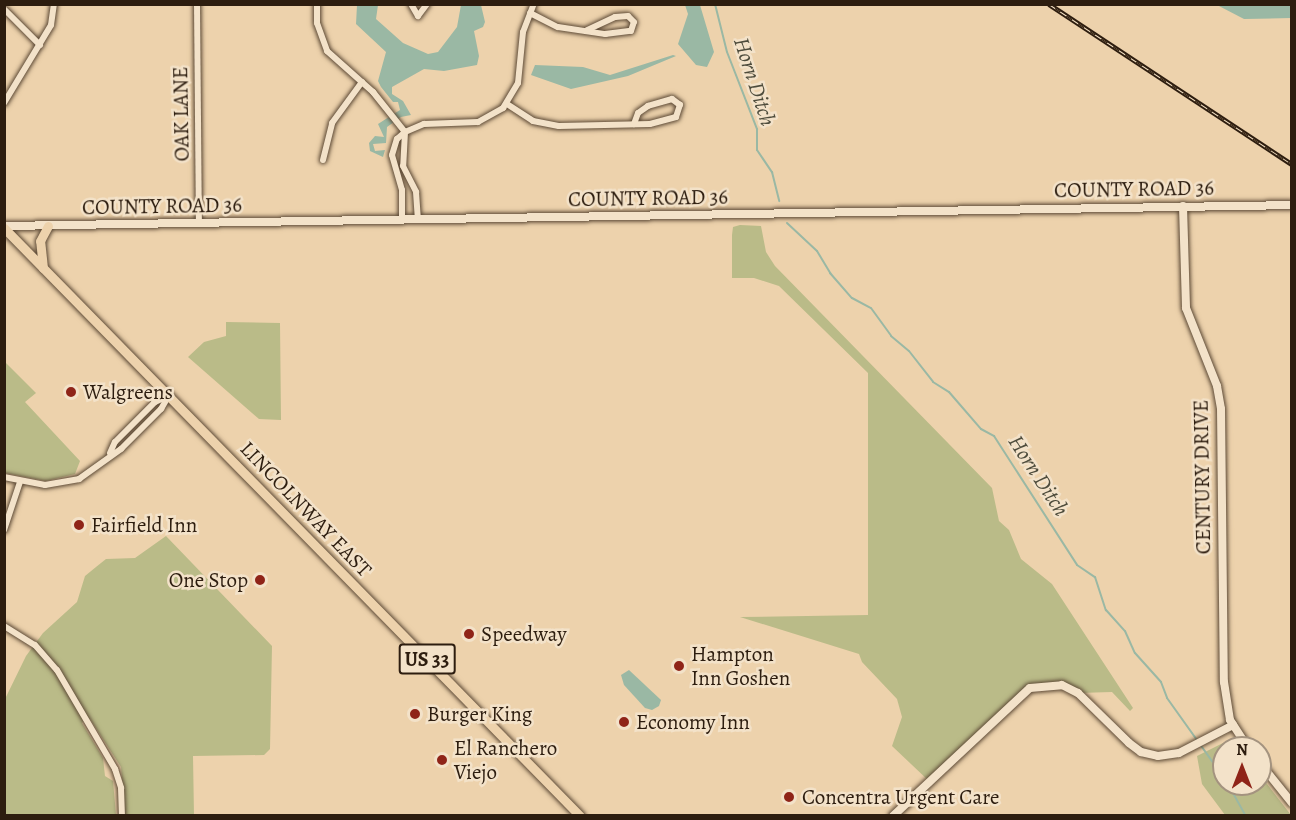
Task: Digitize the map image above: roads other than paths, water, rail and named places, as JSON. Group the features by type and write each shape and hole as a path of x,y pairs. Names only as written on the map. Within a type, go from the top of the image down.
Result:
{"highway":[{"path":"43,268 40,241 48,226"},
{"name":"LINCOLNWAY EAST","path":"4,227 580,816"}],"street":[{"path":"4,103 54,19 54,4"},
{"name":"OAK LANE","path":"197,4 199,224"},
{"path":"317,4 316,23 327,51 362,82 405,132 403,166 416,192 418,220"},
{"path":"411,4 418,16 428,4"},
{"path":"402,220 402,190 392,155 397,139 405,132 424,124 478,122 507,104 518,83 521,41 534,4"},
{"path":"4,9 40,45"},
{"path":"530,14 558,27 621,34 631,31 634,22 628,16 615,17 587,30"},
{"path":"323,160 332,123 362,82"},
{"path":"507,104 542,124 634,124 676,117 680,105 672,99 648,106 638,113 634,124"},
{"name":"COUNTY ROAD 36","path":"4,227 1292,205"},
{"name":"CENTURY DRIVE","path":"1183,206 1186,308 1217,386 1221,409 1222,651 1233,725 1240,736"},
{"path":"4,477 20,482 45,485 72,481 91,471 110,453 121,449 162,409 169,395"},
{"path":"4,530 20,482"},
{"path":"4,626 35,645 57,670 115,769 121,788 122,816"},
{"path":"893,816 1015,699 1030,688 1047,683 1062,685 1078,693 1141,752 1158,756 1185,750 1233,725"},
{"path":"1272,779 1292,803"}],"waterway":[{"name":"Horn Ditch","path":"715,4 727,52 757,129 757,150 772,172 779,201"},
{"name":"Horn Ditch","path":"787,223 817,251 830,273 852,298 871,308 891,336 909,351 933,382 949,392 981,429 994,436 1077,565 1095,577 1106,610 1125,631 1135,653 1161,682 1167,698 1212,761"},
{"name":"Horn Ditch","path":"1235,796 1246,816"}],"railway":[{"path":"1049,4 1292,164"}],"place":[{"name":"Walgreens","path":"71,392"},
{"name":"Fairfield Inn","path":"79,525"},
{"name":"One Stop","path":"260,580"},
{"name":"Speedway","path":"469,634"},
{"name":"Hampton Inn Goshen","path":"679,666"},
{"name":"Burger King","path":"415,714"},
{"name":"Economy Inn","path":"624,722"},
{"name":"El Ranchero Viejo","path":"442,760"},
{"name":"Concentra Urgent Care","path":"789,797"}]}
